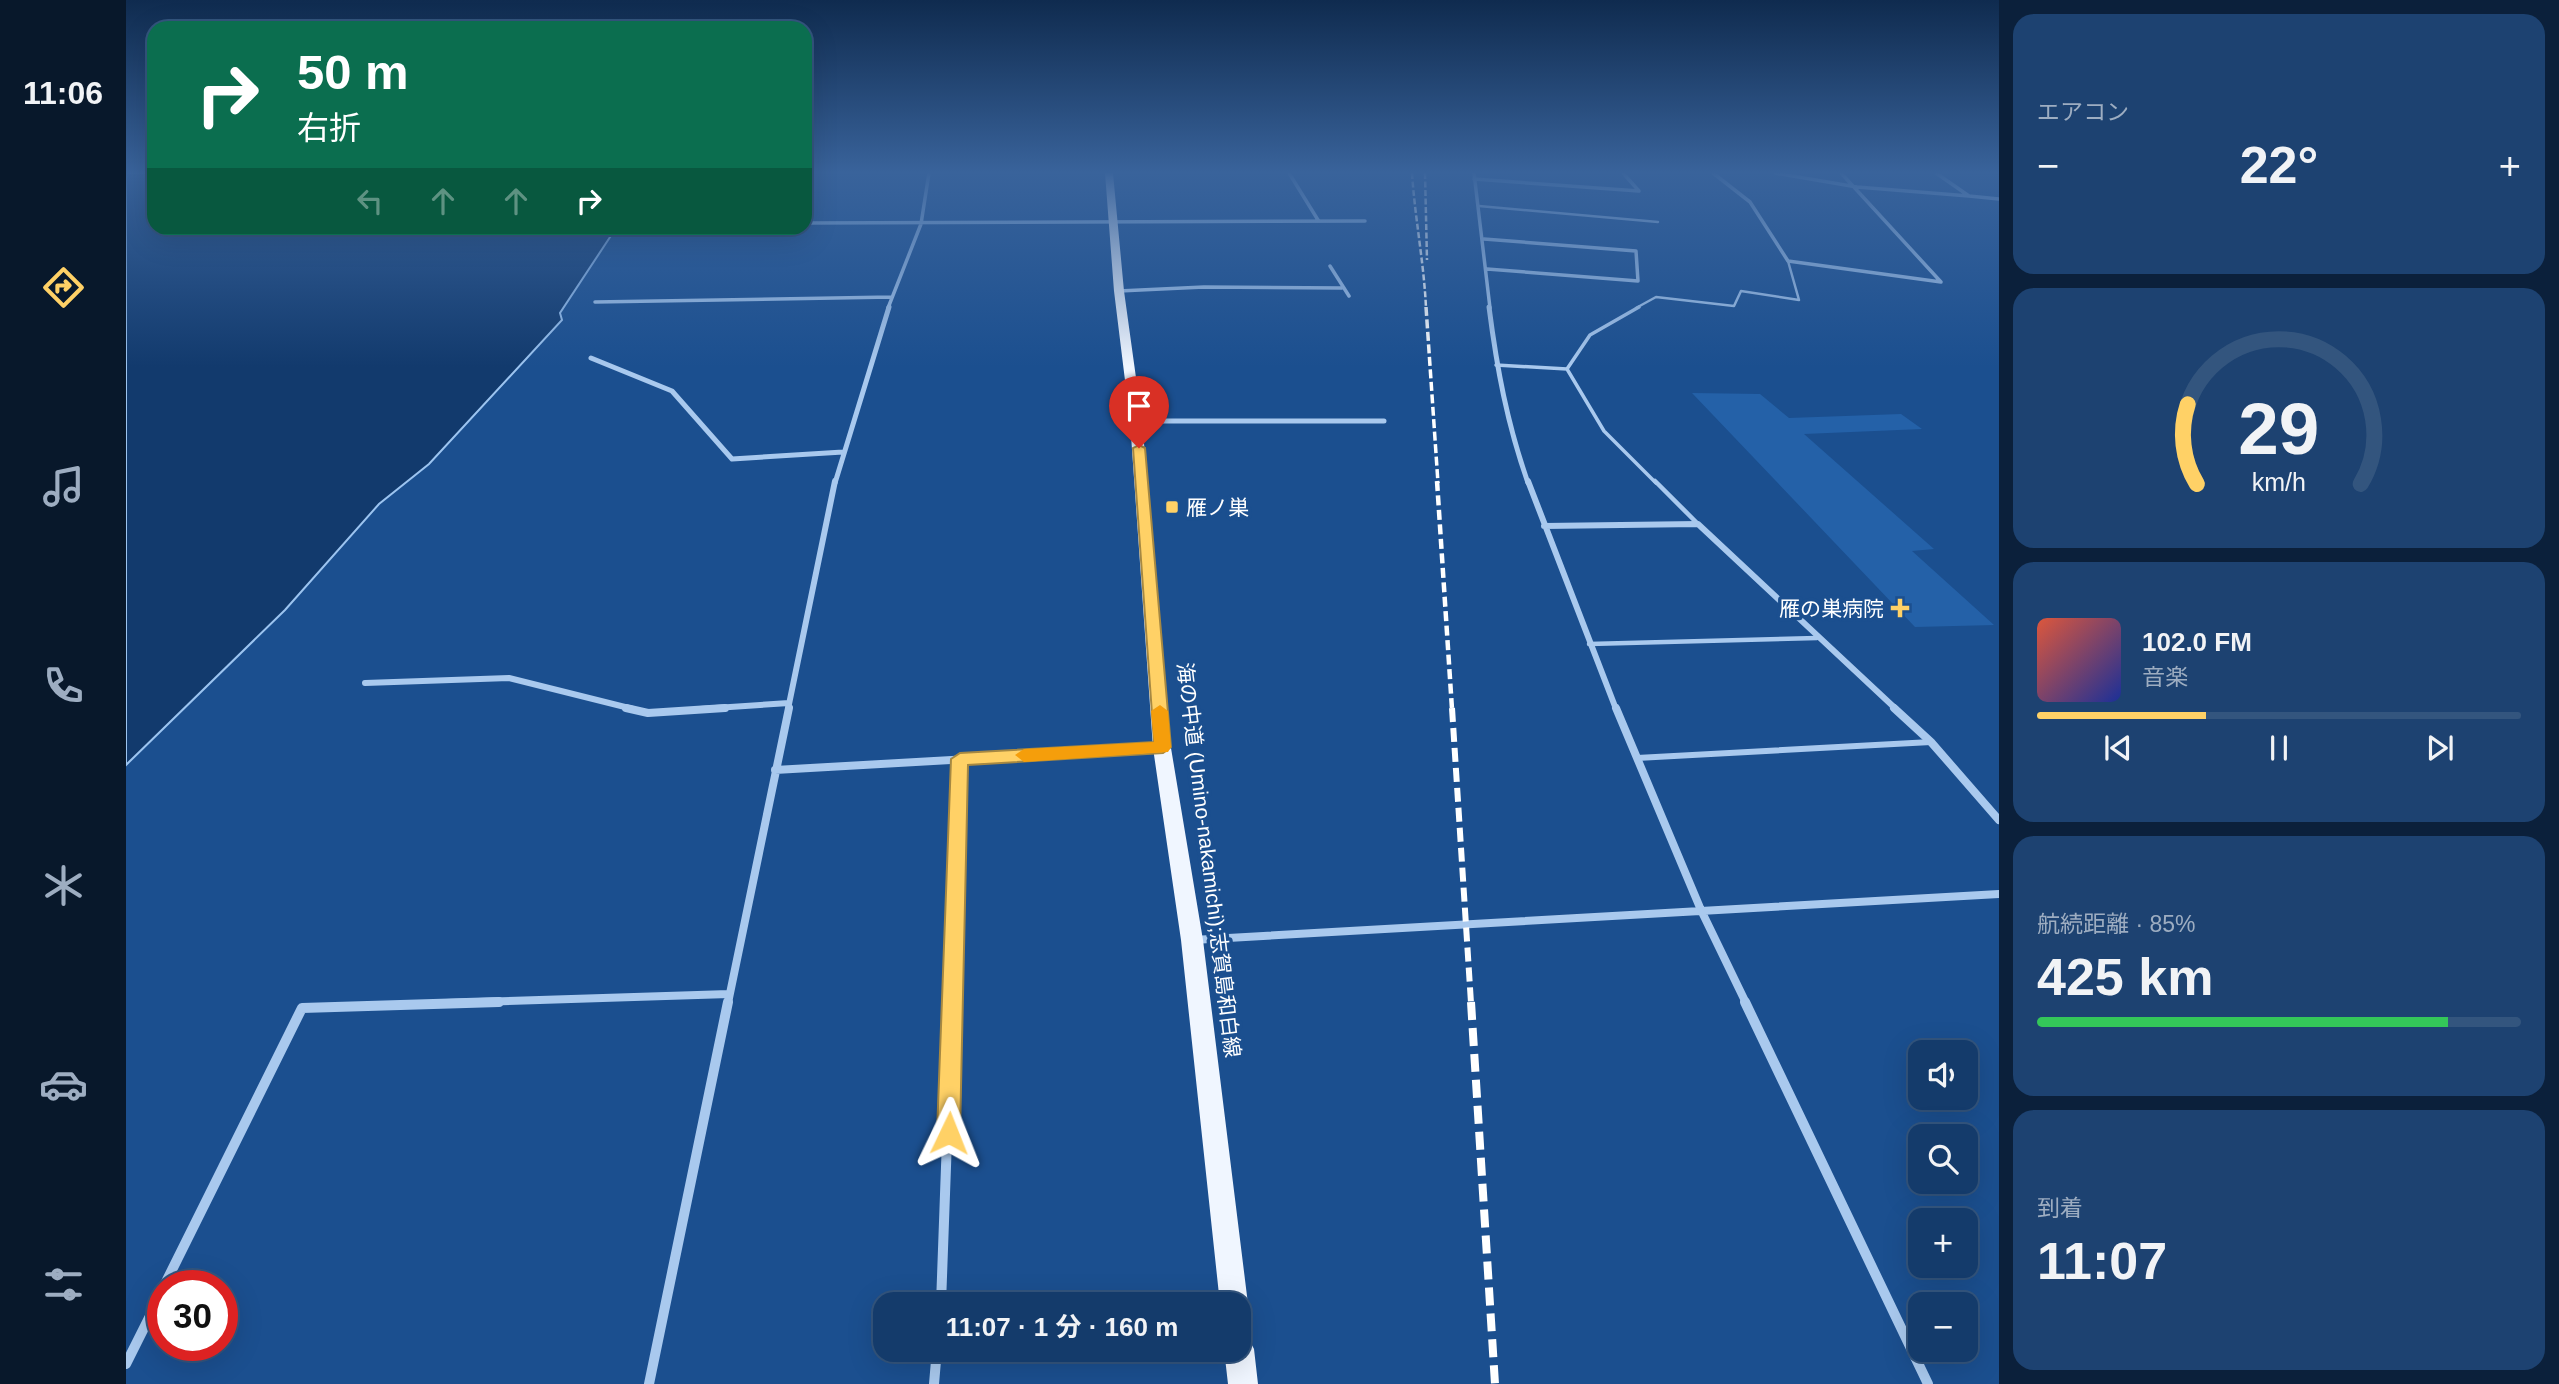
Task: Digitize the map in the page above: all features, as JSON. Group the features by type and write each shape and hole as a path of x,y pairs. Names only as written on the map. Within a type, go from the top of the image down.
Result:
{"main road":[{"name":"海の中道 (Umino-nakamichi);志賀島和白線","path":"1116,238 1119,291 1136,421 1163,747 1192,940 1233,1292"},
{"path":"1240,1362 1242,1384"}],"street":[{"path":"649,1384 843,452 892,296 915,238"},
{"path":"1775,238 1788,261 1941,282 1902,238"},
{"path":"1487,269 1638,281 1636,251 1484,239 1496,365 1509,430 1589,644 1701,910 1928,1384"},
{"path":"1330,266 1349,296"},
{"path":"1119,291 1204,287 1342,288"},
{"path":"595,302 892,296"},
{"path":"591,358 672,391 732,459 843,452"},
{"path":"1136,421 1384,421"},
{"path":"1544,526 1698,524 1931,742 1999,820"},
{"path":"365,683 509,678 648,713 789,703"},
{"path":"775,769 1163,747"},
{"path":"942,1292 960,759"},
{"path":"1192,940 1999,894"},
{"path":"173,1270 302,1009 729,994"},
{"path":"126,1364 147,1322"},
{"path":"934,1384 936,1362"}],"lane":[{"path":"1567,369 1590,335 1656,297 1734,306 1741,291 1799,300 1788,261"},
{"path":"1496,365 1567,369"},
{"path":"1567,369 1604,431 1698,524"},
{"path":"1589,644 1817,638"},
{"path":"1637,758 1931,742"}],"shaded area":[{"path":"126,238 610,238 560,313 562,320 429,464 379,504 285,610 126,765"},
{"path":"1692,393 1760,394 1789,418 1901,414 1922,429 1804,434 1934,549 1912,551 1994,625 1915,627"}],"railway":[{"path":"1419,238 1426,308"},
{"path":"1426,238 1427,260"},
{"path":"1426,307 1438,483"},
{"path":"1437,481 1452,709"},
{"path":"1452,708 1471,1003"},
{"path":"1471,1002 1495,1384"}],"slow traffic":[{"path":"1024,755 1163,747 1160,711"}],"place":[{"name":"雁ノ巣","path":"1172,507"},
{"name":"雁の巣病院","path":"1900,608"}],"route":[{"path":"949,1133 960,759 1163,747 1139,448"}]}
